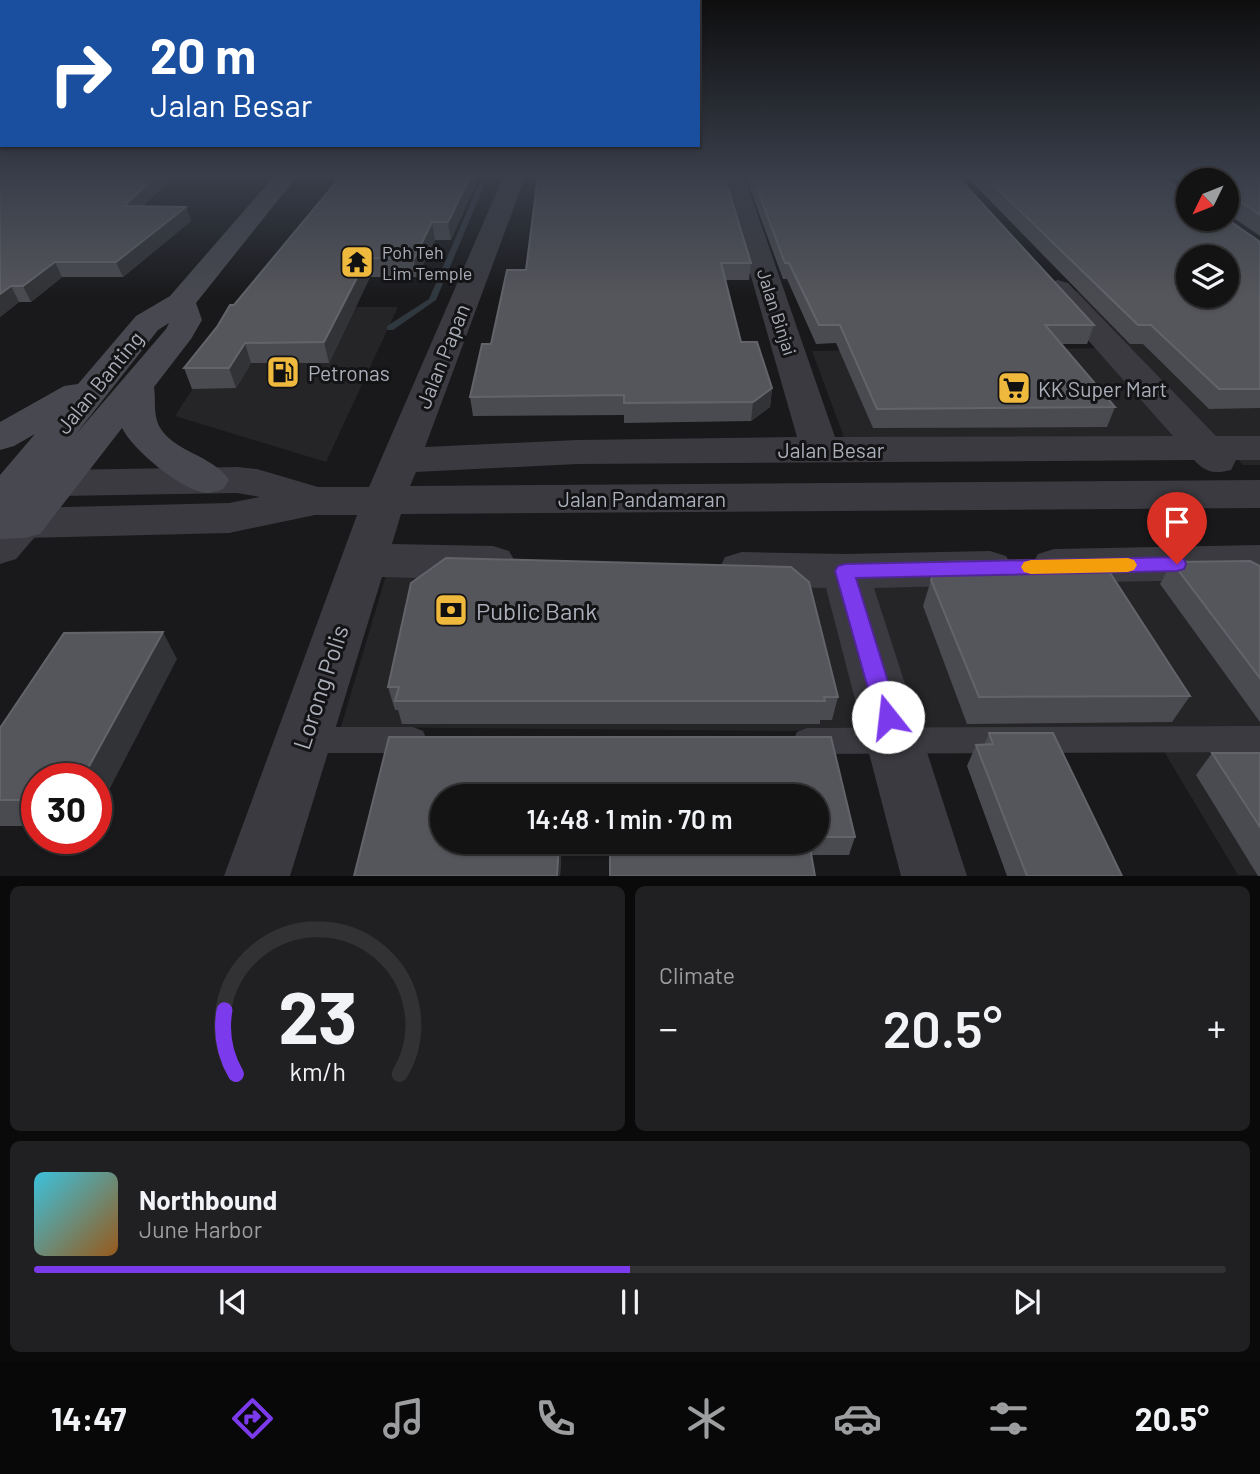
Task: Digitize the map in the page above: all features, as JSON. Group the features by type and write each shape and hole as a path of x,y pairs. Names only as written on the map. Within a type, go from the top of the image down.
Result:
{"main road":[{"name":"Jalan Banting","path":"7,511 97,382 147,323 181,302 253,216"},
{"path":"7,511 60,484 180,332 186,320 181,302"},
{"path":"0,438 97,382"},
{"path":"137,388 137,416 141,430 152,442 208,480"}],"street":[{"name":"Jalan Papan","path":"384,500 499,216"},
{"name":"Jalan Binjai","path":"746,216 820,449"},
{"path":"1037,267 1256,499"},
{"name":"Jalan Besar","path":"402,460 577,452 1260,449"},
{"path":"60,484 208,480 257,482 315,501"},
{"name":"Jalan Pandamaran","path":"7,511 229,518 315,501 1256,499"},
{"name":"Lorong Polis","path":"257,876 384,500"},
{"path":"362,560 528,564"},
{"path":"707,568 845,571 1260,562"},
{"path":"845,571 934,876"}],"lane":[{"path":"785,741 1260,739"},
{"path":"302,740 440,741"}],"shaded area":[{"path":"1260,289 1260,465 1243,465 1219,440 845,440 812,351 1124,348 1070,291 1176,294 1176,308 1239,308 1239,293"},
{"path":"246,307 398,307 326,462 175,416"},
{"path":"387,572 1260,575 1260,875 1238,875 1150,728 784,731 341,727"}],"building":[{"path":"0,216 175,216 116,262 55,262 23,286 11,286 0,294"},
{"path":"308,216 451,216 448,222 432,222 414,259 367,258 324,342 245,343 229,368 184,368 217,327 230,305 234,305"},
{"path":"533,216 737,216 751,263 721,263 741,342 757,342 772,388 753,402 624,403 624,395 470,397 482,344 491,344 507,270 526,270"},
{"path":"767,216 994,216 1094,325 1045,325 1115,407 877,409 840,325 819,325 789,263 785,263"},
{"path":"1025,216 1176,216 1176,231 1239,231 1239,227 1260,242 1260,389 1219,389 1151,325 1138,325"},
{"path":"446,558 791,567 809,582 838,697 824,697 825,701 395,701 399,687 388,687 411,583"},
{"path":"1101,559 1190,696 979,697 931,580 940,562"},
{"path":"1250,561 1260,566 1260,678 1172,562"},
{"path":"163,632 91,763 21,763 21,800 0,800 0,728 64,633"},
{"path":"989,733 1053,733 1122,876 1027,876 976,745 993,744"},
{"path":"389,737 831,737 855,837 829,837 829,784 430,784 430,854 558,854 557,876 354,876"},
{"path":"1212,753 1260,753 1260,827"},
{"path":"610,854 811,854 815,876 610,876"}],"waterway":[{"path":"390,328 432,300 468,216"}],"slow traffic":[{"path":"1031,567 1128,565"}],"place":[{"name":"Poh Teh Lim Temple","path":"357,262"},
{"name":"Petronas","path":"283,372"},
{"name":"KK Super Mart","path":"1014,388"},
{"name":"Public Bank","path":"451,610"}],"route":[{"path":"888,717 845,571 1177,564"}]}
